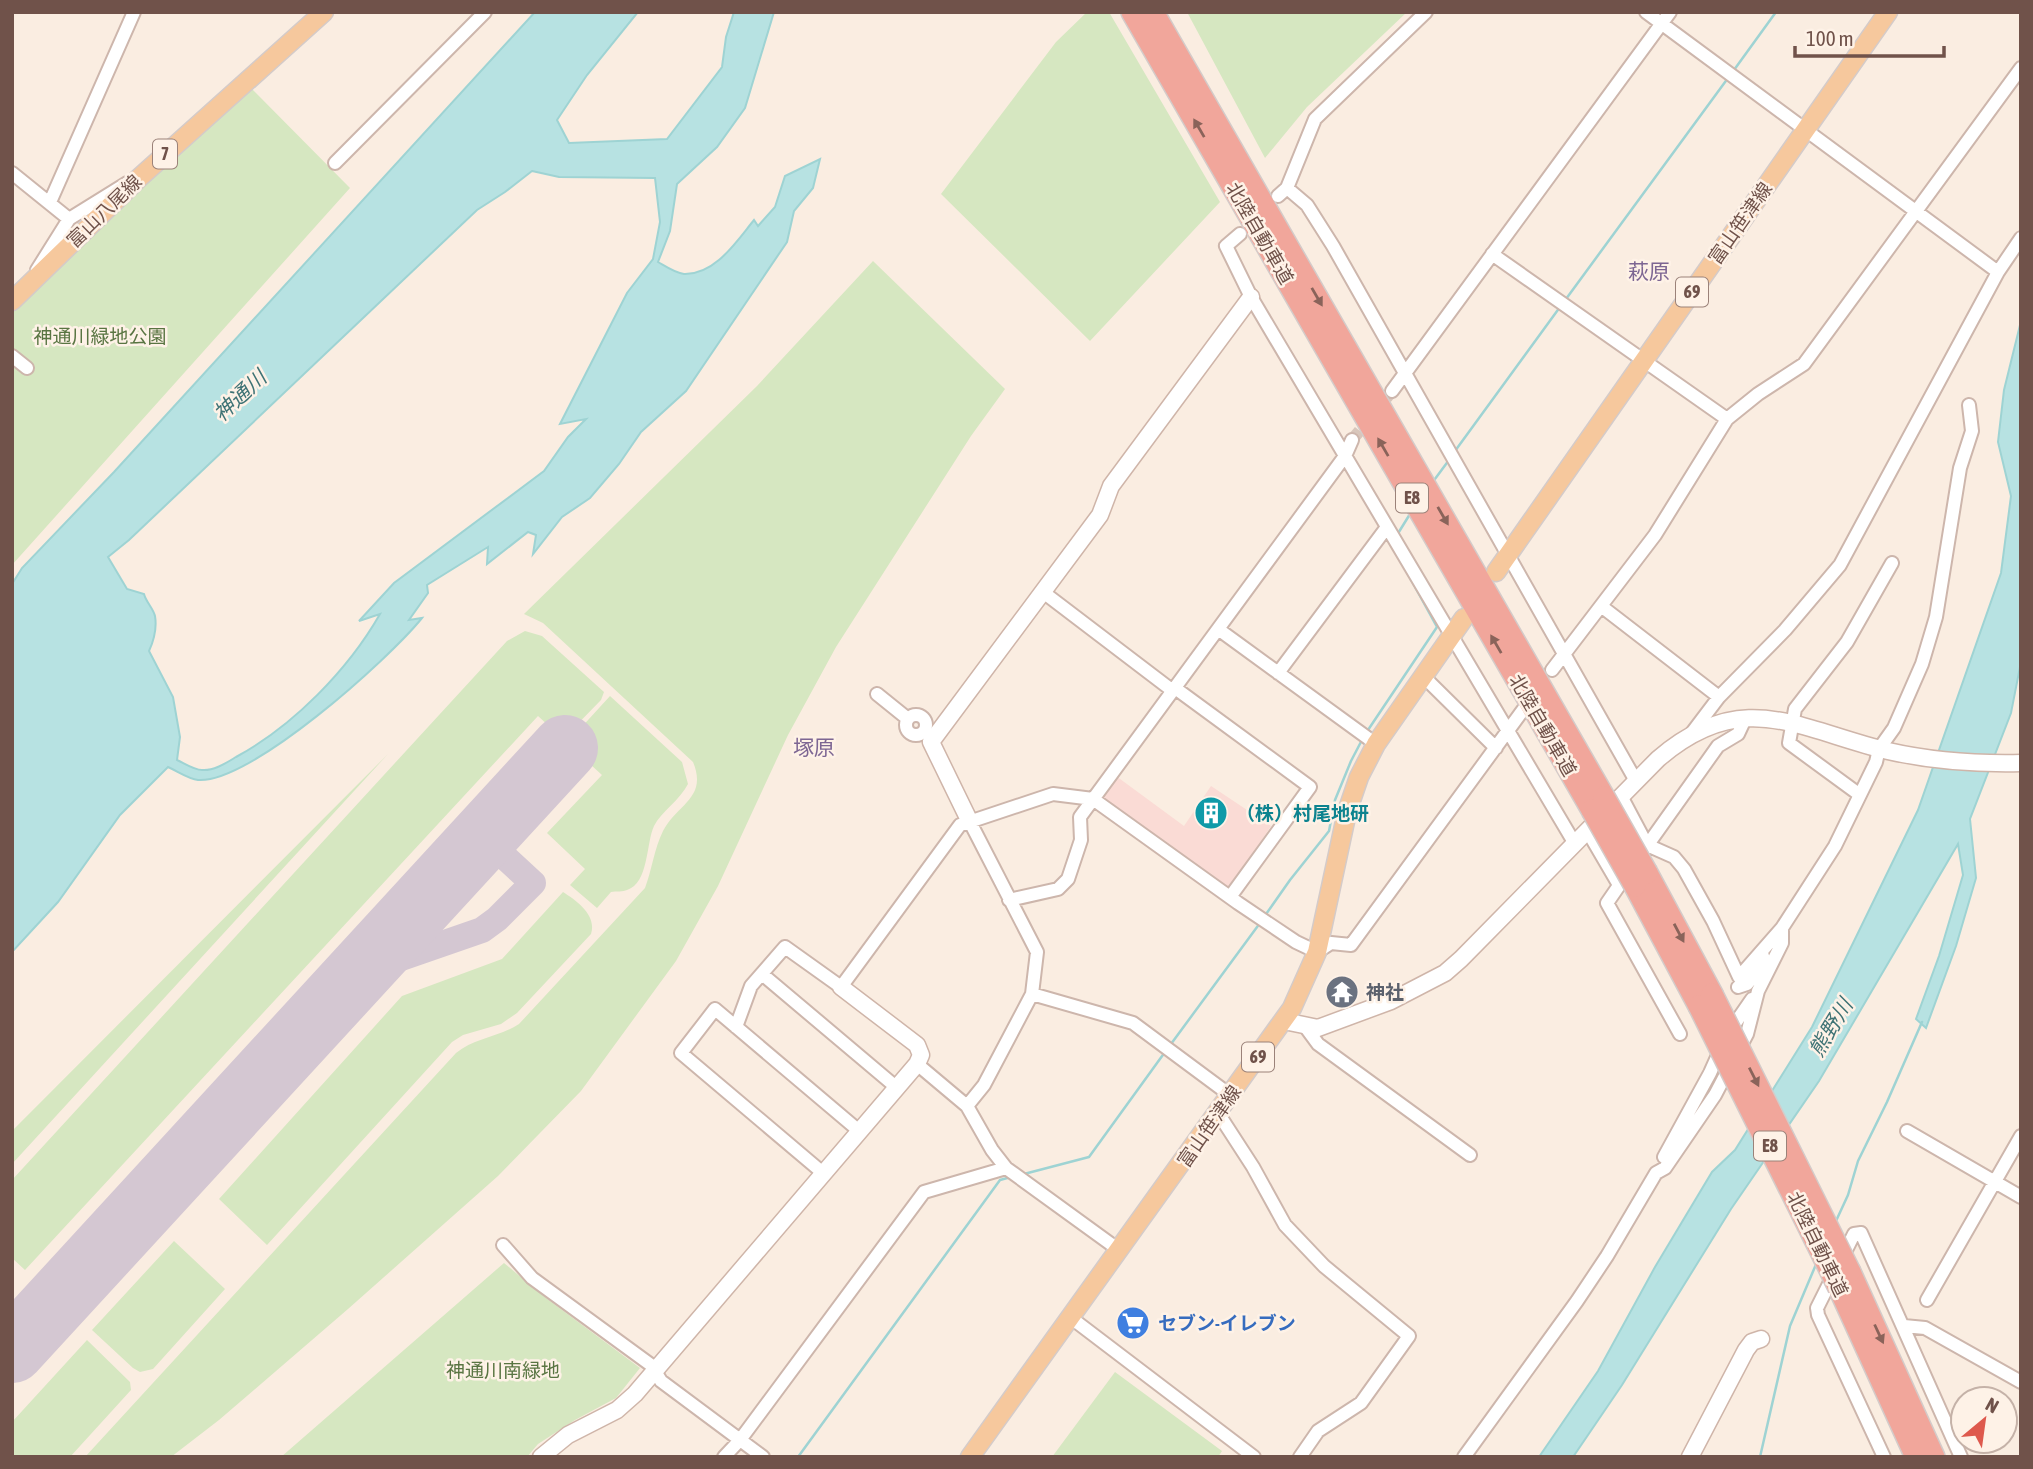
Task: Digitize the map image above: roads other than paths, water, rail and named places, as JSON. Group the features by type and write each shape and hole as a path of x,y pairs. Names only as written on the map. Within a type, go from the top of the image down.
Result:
{"highway":[{"name":"北陸自動車道","path":"1132,12 1240,181 1606,801 1634,881 1706,1000 1934,1457"},
{"name":"北陸自動車道","path":"1153,12 1240,181"},
{"name":"北陸自動車道","path":"1844,1280 1916,1457"}],"main road":[{"name":"富山八尾線","path":"12,301 139,178 324,12"},
{"name":"富山笹津線","path":"1496,572 1888,12"},
{"name":"富山笹津線","path":"970,1457 1284,1021 1307,979 1317,952 1347,812 1359,776 1376,744 1464,618"}],"street":[{"path":"50,202 134,12"},
{"path":"335,163 485,12"},
{"path":"1426,12 1315,119 1282,192 1307,205 1333,246 1636,781"},
{"path":"1646,12 1998,272"},
{"path":"1392,391 1670,12"},
{"path":"1552,670 1655,536 1727,419 1758,394 1804,364 2021,68"},
{"path":"12,173 69,219"},
{"path":"27,285 69,219 119,187 139,178"},
{"path":"1240,234 1226,246 1251,298 1575,844"},
{"path":"1284,1021 1318,1028 1391,1001 1445,973 1588,832 1606,801 1636,781 1691,734 1719,697 1786,630 1840,565 1998,272 2021,238"},
{"path":"1492,254 1727,419"},
{"path":"929,735 1043,592 1100,514 1111,486 1251,298"},
{"path":"12,356 27,368"},
{"path":"1606,801 1647,845 1674,858 1684,869 1713,921 1739,977 1782,928 1835,846 1894,728 1922,664 1936,617 1960,468 1972,431 1969,405"},
{"path":"1009,900 1058,889 1068,879 1081,840 1080,817 1345,456 1353,440"},
{"path":"1278,673 1387,527"},
{"path":"1860,795 1788,743 1796,709 1847,642 1892,563"},
{"path":"1043,592 1310,786 1230,897"},
{"path":"1601,606 1719,697"},
{"path":"1218,629 1376,744"},
{"path":"1423,676 1496,748"},
{"path":"877,694 908,719 914,715 923,718 931,741 969,820 1037,952 1032,994 984,1085 967,1106"},
{"path":"841,987 960,825 1053,794 1093,799 1296,942 1317,952 1331,943 1350,945 1523,710"},
{"path":"1691,734 1732,720 1763,718 1794,722 1882,749 1948,762 2021,763"},
{"path":"1680,1034 1607,903 1634,881 1647,845 1718,746 1738,734 1745,719"},
{"path":"1588,832 1634,881"},
{"path":"1464,1457 1577,1301 1656,1173 1665,1168 1716,1095 1747,1034 1758,991 1782,943 1782,928"},
{"path":"541,1457 568,1435 617,1410 655,1372 858,1130 917,1064 920,1055 917,1045 785,947 751,986 736,1027"},
{"path":"1738,987 1747,984 1763,964 1762,952"},
{"path":"762,974 896,1087"},
{"path":"1032,994 1133,1023 1230,1096"},
{"path":"823,1173 681,1053 715,1009 858,1130"},
{"path":"1304,1025 1318,1044 1470,1155"},
{"path":"917,1064 967,1106 992,1150 1006,1168 1119,1250"},
{"path":"1218,1113 1253,1167 1285,1225 1324,1266 1409,1336 1361,1402 1318,1431 1300,1457"},
{"path":"1907,1131 2021,1197"},
{"path":"1927,1300 2021,1136"},
{"path":"724,1457 740,1440 924,1192 1006,1168"},
{"path":"1884,1457 1817,1308 1854,1234 1861,1233 1961,1457"},
{"path":"503,1245 531,1278 651,1365 661,1381 763,1457"},
{"path":"1070,1317 1254,1457"},
{"path":"1904,1326 1925,1328 2021,1382"},
{"path":"1690,1457 1746,1350 1752,1342 1761,1339"}],"water":[{"name":"神通川","path":"535,12 638,12 587,75 557,120 569,143 667,139 722,67 726,37 734,12 774,12 745,108 717,147 677,184 670,231 658,262 684,274 695,273 715,263 754,220 758,226 775,207 785,176 820,159 813,188 794,211 787,242 686,391 641,432 619,464 590,498 562,517 533,554 536,535 528,532 487,564 488,547 427,585 428,593 409,620 422,618 405,637 350,688 283,741 221,776 198,780 168,767 120,815 58,902 12,952 12,584 22,568 114,472","holes":["532,171 559,177 655,178 660,222 653,259 627,293 560,424 586,419 568,437 544,471 394,583 359,621 380,614 352,656 298,713 257,744 215,768 199,770 177,760 180,737 173,697 149,651 154,638 154,613 144,594 127,589 108,557 477,210"]},
{"name":"熊野川","path":"2021,321 2021,662 2011,713 1970,819 1976,878 1956,946 1926,1028 1916,1019 1939,956 1963,875 1958,844 1819,1081 1731,1209 1622,1385 1573,1457 1539,1457 1598,1371 1655,1267 1712,1172 1735,1150 1812,1027 1918,810 2001,573 2011,496 1998,442 2004,390"}],"waterway":[{"path":"1734,70 1776,12"},
{"path":"1566,299 1728,78"},
{"path":"1455,451 1560,307"},
{"path":"1432,483 1449,460"},
{"path":"1397,535 1410,514"},
{"path":"1366,733 1437,627 1391,543"},
{"path":"1264,917 1329,831 1335,800 1363,738"},
{"path":"1171,1044 1260,923"},
{"path":"1836,1221 1848,1195 1858,1161 1922,1022"},
{"path":"1024,1174 1089,1157 1165,1052"},
{"path":"798,1457 1000,1180 1011,1177"},
{"path":"1760,1457 1790,1326 1817,1262"}],"tunnel":[{"path":"1352,440 1392,391"}],"place":[{"name":"（株）村尾地研","path":"1211,813"},
{"name":"神社","path":"1342,992"},
{"name":"セブン-イレブン","path":"1133,1323"}],"district":[{"name":"萩原","path":"1649,272"},
{"name":"塚原","path":"814,748"}],"park label":[{"name":"神通川緑地公園","path":"100,336"},
{"name":"神通川南緑地","path":"503,1370"}]}
